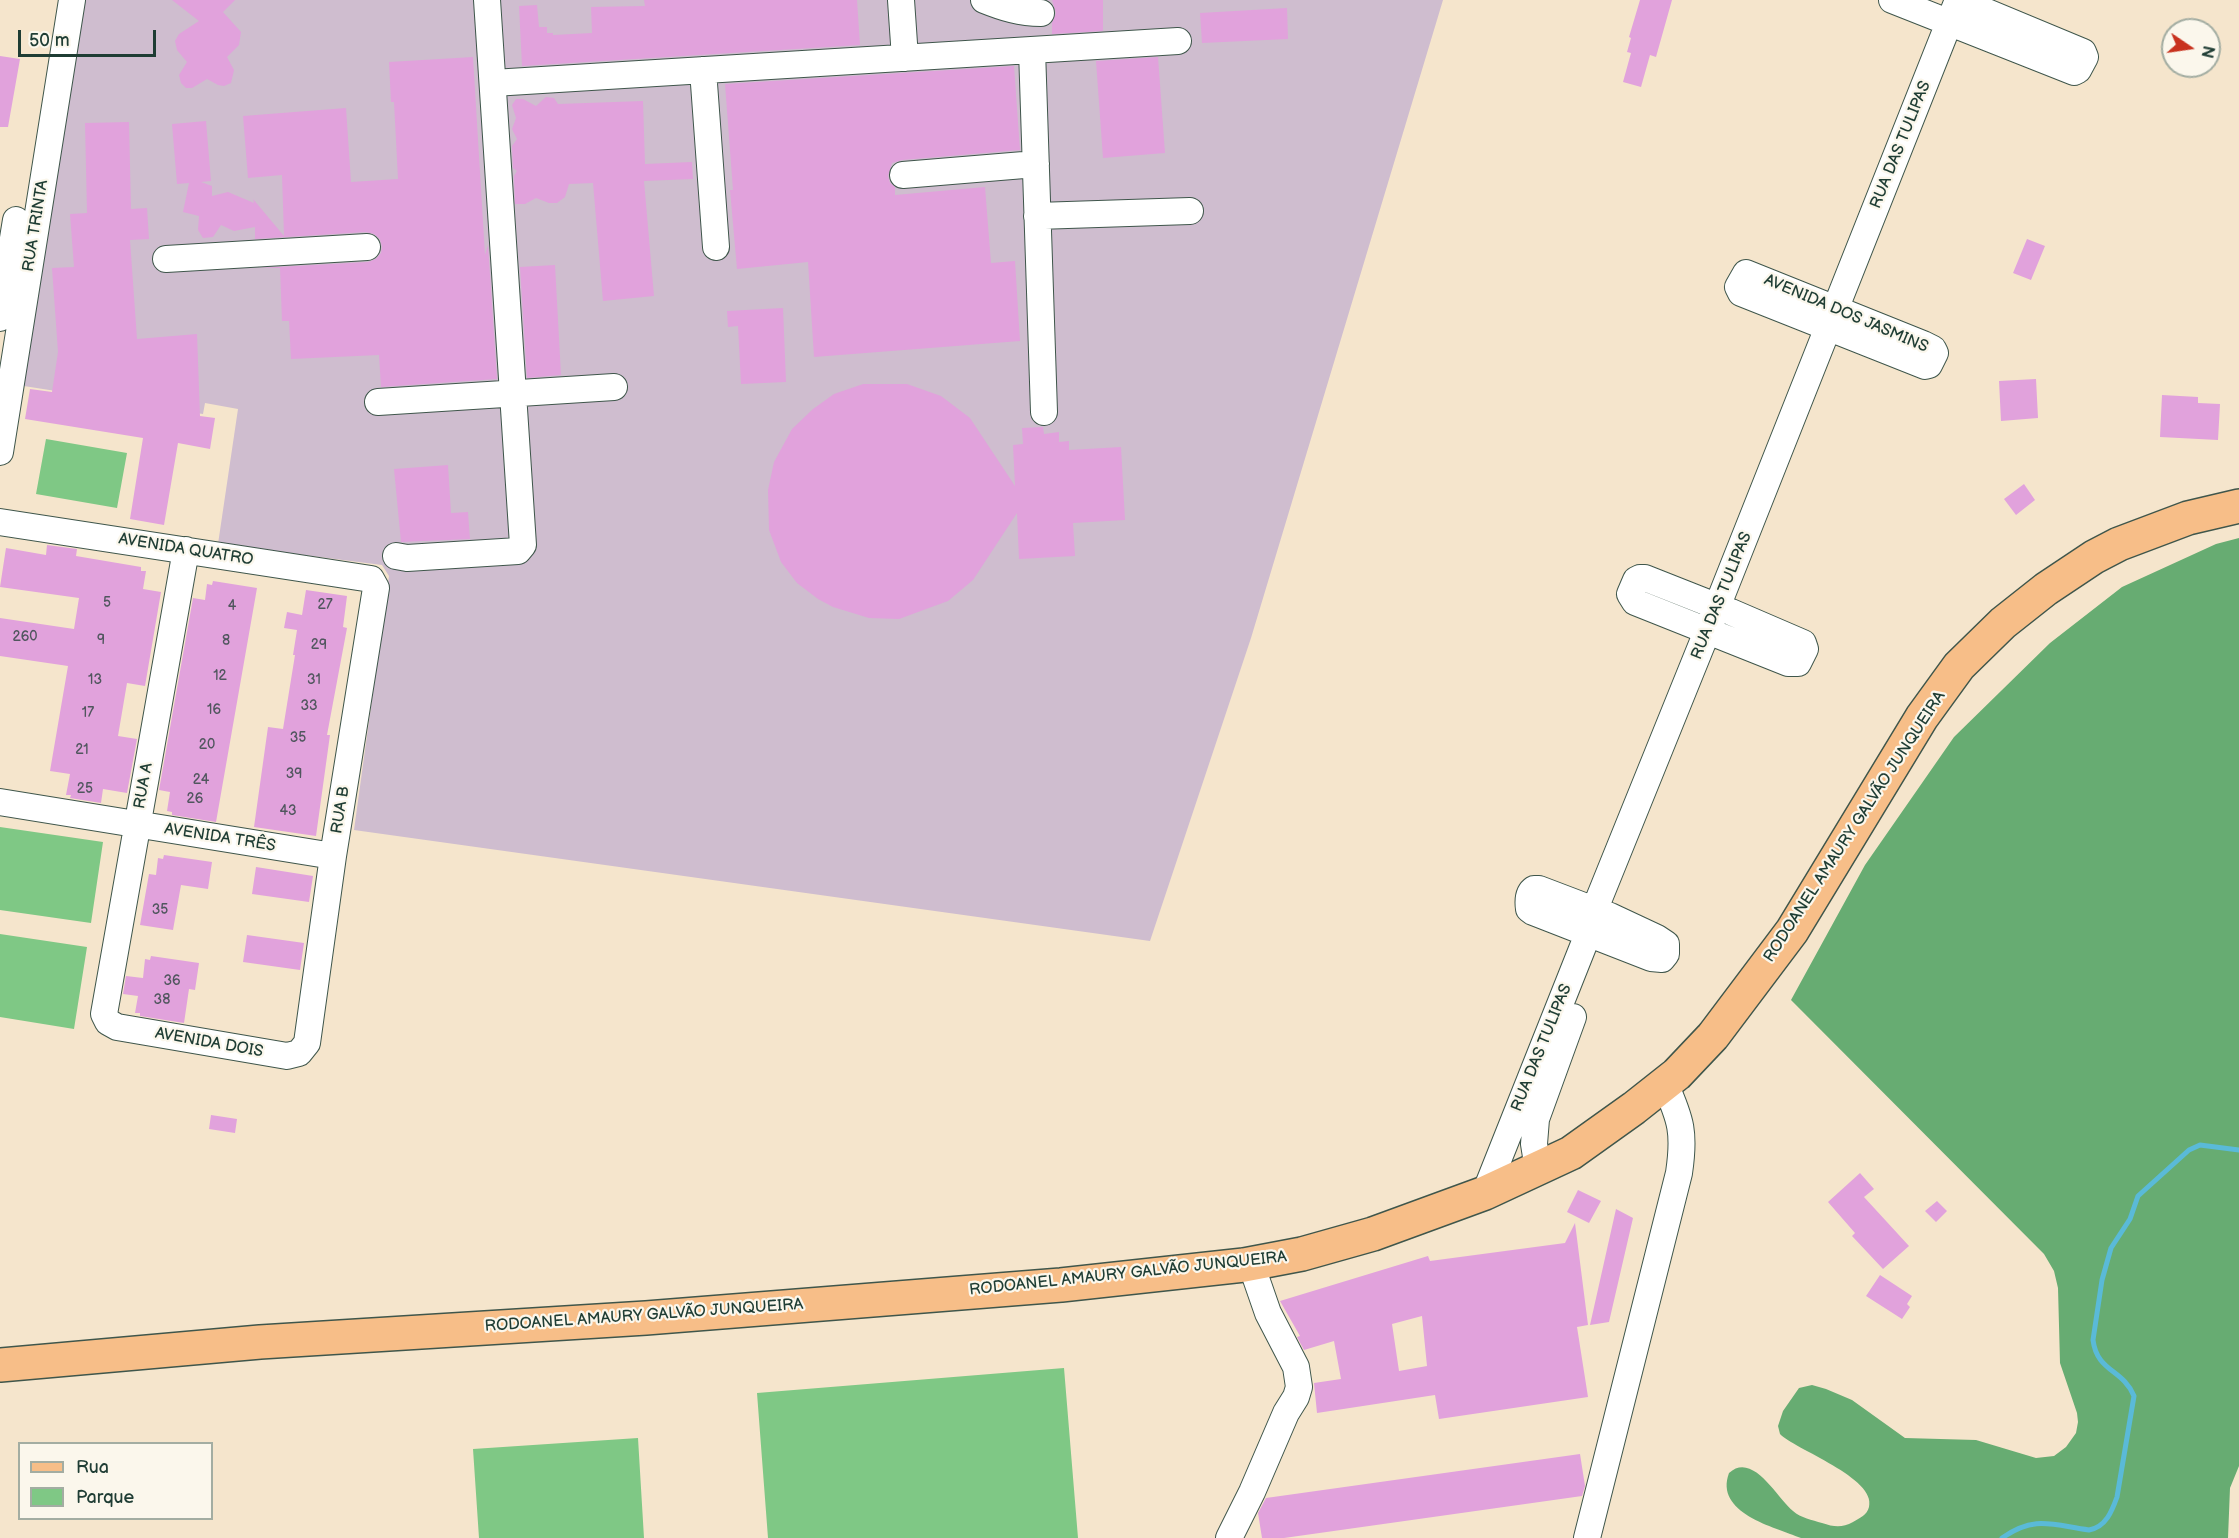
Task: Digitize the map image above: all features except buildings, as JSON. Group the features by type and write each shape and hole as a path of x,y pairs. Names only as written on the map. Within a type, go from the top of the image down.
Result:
{"main road":[{"name":"RODOANEL AMAURY GALVÃO JUNQUEIRA","path":"0,1365 260,1342 646,1318 1049,1286 1251,1264 1302,1254 1373,1234 1485,1193 1571,1153 1665,1084 1713,1036 1792,931 1922,717 1959,666 2003,623 2046,589 2119,544 2188,518 2239,506"}],"street":[{"name":"RUA TRINTA","path":"0,318 16,232 72,0"},
{"path":"396,556 407,558 518,551 523,545 487,0"},
{"path":"901,0 905,58"},
{"path":"984,0 1008,10 1041,13"},
{"path":"1892,0 1962,8 2074,72 2078,70 2083,57"},
{"name":"RUA DAS TULIPAS","path":"1485,1193 1598,925 1962,8"},
{"path":"493,83 1178,40"},
{"path":"1032,50 1044,412"},
{"path":"703,70 717,247"},
{"path":"903,175 1036,164"},
{"path":"1038,216 1190,211"},
{"name":"RUA TRINTA","path":"0,452 16,232"},
{"path":"166,259 367,247"},
{"name":"AVENIDA DOS JASMINS","path":"1839,320 1923,359"},
{"path":"378,402 614,387"},
{"name":"AVENIDA QUATRO","path":"0,522 371,579"},
{"name":"RUA A","path":"108,1022 104,1014 186,550"},
{"name":"RUA B","path":"307,1043 333,856 376,588 371,579"},
{"path":"1639,582 1724,609 1803,644 1805,649 1803,656 1794,665 1635,602 1630,594 1639,582"},
{"name":"AVENIDA TRÊS","path":"0,802 333,856"},
{"name":"RUA DAS TULIPAS","path":"1538,1169 1534,1144 1536,1119 1598,925"},
{"name":"AVENIDA DOIS","path":"108,1022 117,1027 287,1056 299,1053 307,1043"},
{"path":"1587,1538 1683,1150 1681,1125 1665,1084"},
{"path":"1229,1538 1299,1387 1296,1366 1268,1313 1251,1264"}],"shaded area":[{"path":"72,0 1443,0 1251,638 1150,941 354,830 389,576 382,565 218,544 238,409 205,403 203,414 11,384"}],"green space":[{"path":"46,439 127,453 117,508 36,494"},
{"path":"2239,538 2239,1466 2230,1488 2228,1538 1801,1538 1762,1523 1738,1508 1730,1498 1727,1487 1729,1473 1738,1468 1747,1468 1756,1472 1793,1511 1811,1520 1842,1526 1863,1516 1869,1507 1868,1496 1848,1475 1780,1434 1778,1426 1783,1411 1799,1388 1812,1385 1852,1400 1905,1438 1976,1440 2036,1458 2054,1456 2066,1447 2076,1433 2077,1413 2060,1363 2058,1288 2054,1271 2044,1254 1791,1000 1865,865 1954,737 2050,643 2122,587 2216,544"},
{"path":"0,827 103,842 91,923 0,910"},
{"path":"0,934 87,947 74,1029 0,1017"},
{"path":"1064,1368 1078,1538 768,1538 757,1393"},
{"path":"638,1438 644,1538 479,1538 473,1449"}],"waterway":[{"path":"2002,1538 2024,1526 2034,1524 2054,1524 2089,1530 2100,1526 2108,1518 2117,1497 2134,1396 2124,1380 2105,1365 2095,1350 2093,1340 2102,1280 2111,1248 2130,1219 2138,1196 2189,1150 2200,1145 2239,1150"}]}
